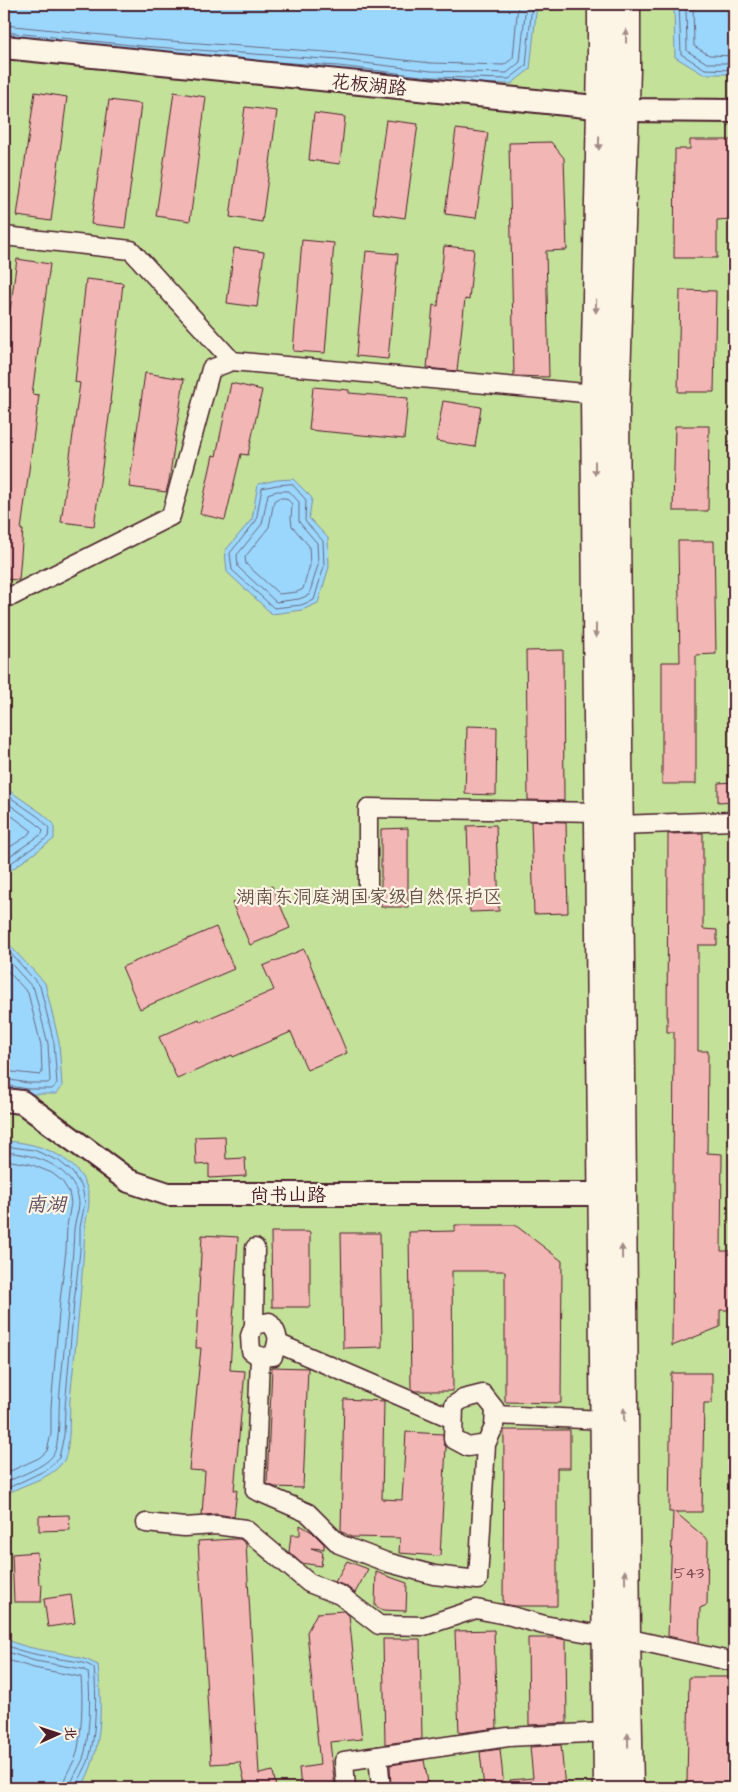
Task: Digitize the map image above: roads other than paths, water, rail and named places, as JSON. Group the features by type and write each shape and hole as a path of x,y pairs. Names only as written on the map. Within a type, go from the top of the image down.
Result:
{"main road":[{"path":"602,4 614,64"},
{"path":"608,1788 607,1732 616,1637 608,818 594,394 614,64 626,4"},
{"path":"612,109 615,410 602,1194 604,1420 616,1637 629,1788"}],"street":[{"name":"花板湖路","path":"4,47 612,109 734,111"},
{"path":"4,236 131,250 232,361"},
{"path":"4,596 12,596 171,516 211,369 232,361 594,394"},
{"path":"368,887 368,808 734,821"},
{"name":"尚书山路","path":"4,1100 22,1102 129,1181 168,1194 602,1194"},
{"path":"254,1325 269,1322 277,1331 277,1344 273,1356 260,1357 250,1351 250,1336 254,1325 255,1248"},
{"path":"277,1344 453,1419"},
{"path":"260,1357 255,1490 308,1513 339,1544 386,1562 434,1575 478,1580 486,1444 494,1428 495,1409 483,1394 463,1399 454,1405 454,1439 468,1447 486,1444"},
{"path":"495,1415 604,1420"},
{"path":"146,1523 184,1527 216,1524 245,1529 309,1583 340,1595 379,1625 424,1626 476,1610 510,1616 544,1626 616,1637 734,1662"},
{"path":"346,1788 344,1761 508,1737 607,1732"},
{"path":"378,1756 381,1788"}],"water":[{"path":"4,4 537,4 530,69 511,84 430,82 4,43"},
{"path":"674,4 734,4 734,74 703,74 675,57"},
{"path":"293,479 312,498 309,518 328,538 329,567 318,603 302,610 272,614 227,572 225,551 252,519 258,484"},
{"path":"4,787 54,824 54,839 4,875"},
{"path":"4,937 45,983 59,1042 62,1086 56,1094 27,1094 4,1090"},
{"name":"南湖","path":"4,1141 40,1147 63,1158 80,1174 88,1191 89,1202 85,1229 66,1457 50,1474 4,1496"},
{"path":"4,1638 27,1647 75,1656 98,1665 100,1713 97,1744 94,1759 81,1788 4,1788"}],"park label":[{"name":"湖南东洞庭湖国家级自然保护区","path":"369,896"}]}
